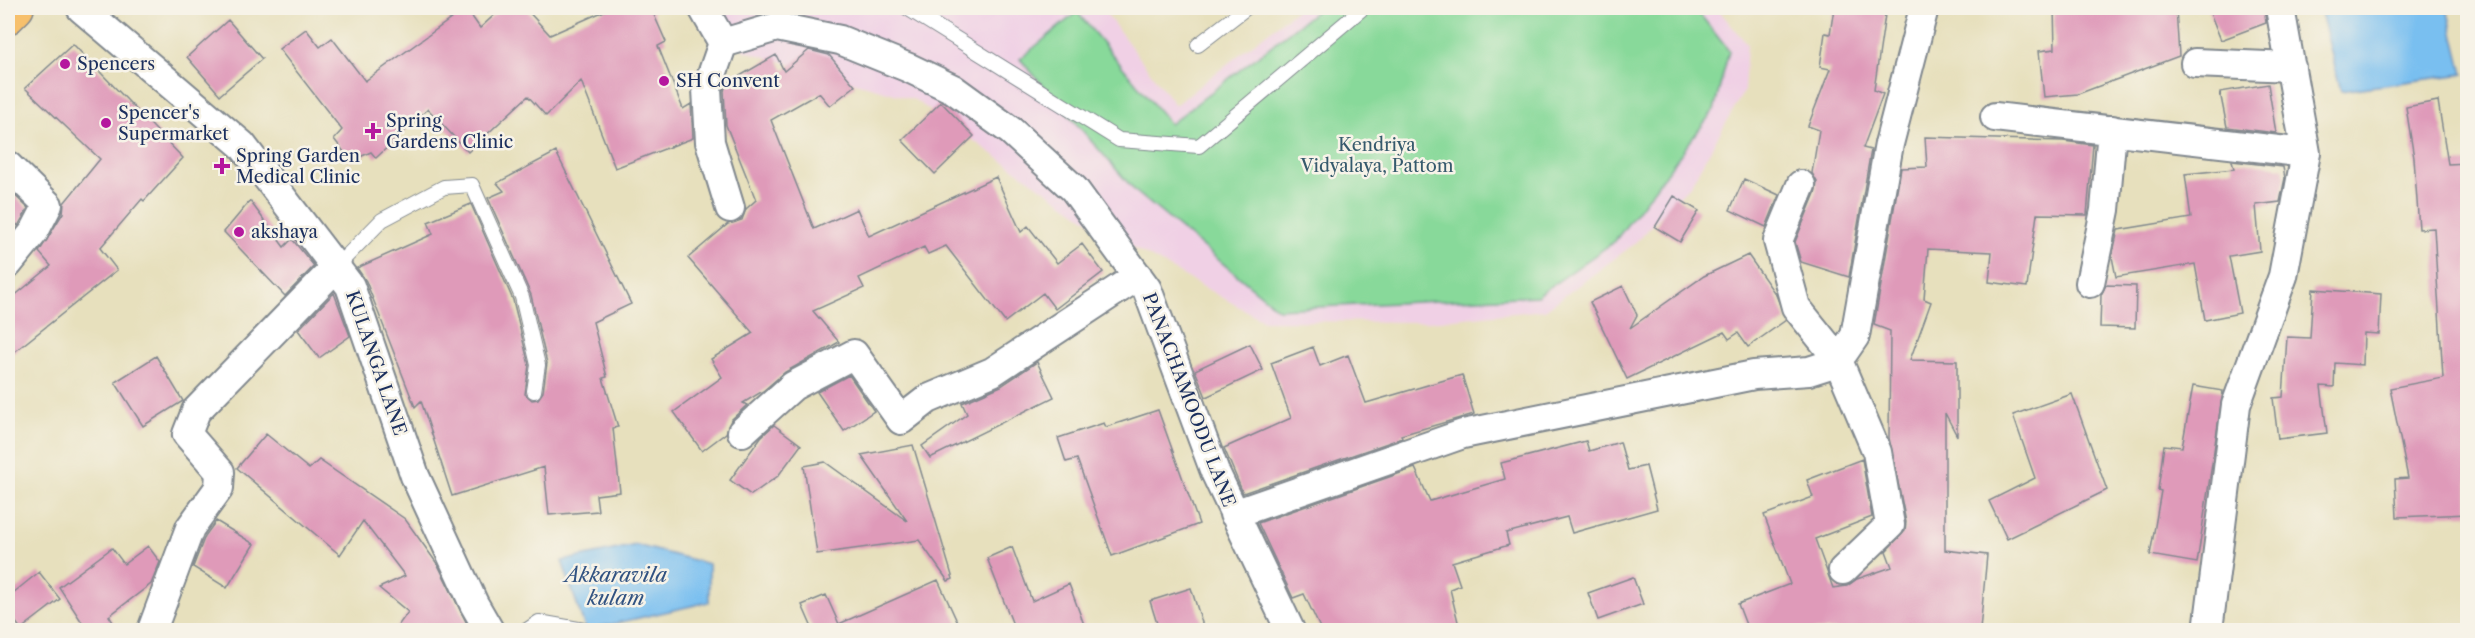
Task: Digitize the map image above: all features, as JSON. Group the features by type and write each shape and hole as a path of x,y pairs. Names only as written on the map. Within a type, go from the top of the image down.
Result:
{"main road":[{"path":"8,17 17,8"}],"street":[{"name":"KULANGA LANE","path":"81,8 242,145 337,266 350,286 366,326 415,476 474,604 489,630"},
{"path":"703,8 723,43 707,89 710,142 730,208"},
{"path":"1234,514 1462,435 1754,375 1809,371 1831,364 1855,336 1889,144 1924,8"},
{"path":"2208,630 2236,405 2283,276 2306,153 2280,8"},
{"name":"PANACHAMOODU LANE","path":"723,43 777,27 840,40 953,89 1011,131 1074,189 1147,289 1234,514 1290,630"},
{"path":"2195,63 2291,67"},
{"path":"1995,117 2306,153"},
{"path":"2091,283 2106,210 2112,130"},
{"path":"8,166 48,205 34,232 8,264"},
{"path":"1801,185 1778,241 1796,307 1837,358 1877,452 1890,525 1843,570"},
{"path":"152,630 190,528 219,488 220,472 187,435 196,411 337,266"},
{"path":"742,432 793,386 854,354 901,420 928,399 992,372 1138,276"}],"lane":[{"path":"907,8 1119,141 1199,146 1363,8"},
{"path":"1198,45 1246,8"},
{"path":"337,266 382,220 444,187 472,185 522,297 538,365 534,391"},
{"path":"526,630 539,622 584,630"}],"shaded area":[{"name":"Kendriya Vidyalaya, Pattom","path":"708,8 1102,8 1175,105 1299,8 1717,8 1747,44 1744,91 1691,184 1633,245 1545,310 1423,322 1264,321 1104,231 915,100 745,51"}],"green space":[{"name":"Kendriya Vidyalaya, Pattom","path":"1320,8 1695,8 1729,51 1714,110 1615,241 1537,296 1278,309 1135,191 1020,59 1077,12 1170,124"}],"water":[{"path":"2320,8 2447,8 2463,74 2341,91"},
{"name":"Akkaravila kulam","path":"636,545 709,564 709,602 586,630 562,561"}],"building":[{"path":"466,8 480,28 502,8 525,8 550,35 611,8 651,8 666,42 658,46 683,109 691,104 693,138 615,168 581,81 546,116 528,96 468,152 428,109 376,158 371,152 351,161 334,139 342,130 279,49 306,29 320,47 332,38 365,81"},
{"path":"1834,8 1886,8 1874,90 1883,94 1863,148 1871,150 1849,277 1801,262 1795,242 1816,191 1817,182 1812,173 1819,130 1808,126 1830,69 1820,67 1825,33 1830,34"},
{"path":"2054,8 2176,8 2179,56 2078,94 2044,97 2039,51 2055,49"},
{"path":"2208,8 2264,8 2266,23 2221,40"},
{"path":"228,20 262,59 220,95 187,57"},
{"path":"73,44 183,158 144,201 142,199 100,248 117,270 8,357 8,301 51,266 39,252 63,213 64,203 100,159 25,88"},
{"path":"809,50 829,55 855,86 830,106 819,93 771,120 814,229 857,209 869,236 996,177 1021,232 1028,226 1057,263 1082,244 1103,272 1055,309 1043,293 1005,322 946,246 928,254 924,247 859,278 864,288 813,311 839,342 785,372 763,391 743,403 747,405 731,420 726,433 702,451 674,412 722,377 711,359 753,333 688,258 728,224 742,220 746,209 756,200 726,125 724,91 726,84 776,55 784,71"},
{"path":"2268,84 2276,133 2227,127 2220,92"},
{"path":"2438,101 2448,164 2468,163 2468,514 2397,517 2395,479 2408,478 2390,388 2443,378 2434,228 2419,229 2414,158 2406,107"},
{"path":"941,102 974,136 935,174 902,140"},
{"path":"1925,137 2063,141 2093,145 2087,215 2037,214 2027,287 1989,282 1992,252 1928,249 1924,299 1931,302 1910,360 1957,361 1957,436 1945,413 1945,550 1987,555 1980,630 1930,628 1930,630 1748,630 1738,604 1790,584 1764,515 1813,497 1807,480 1862,459 1872,517 1815,539 1833,588 1847,586 1857,579 1892,567 1886,551 1905,531 1906,522 1889,438 1890,331 1874,325 1901,168 1927,167"},
{"path":"556,152 631,304 593,322 607,377 603,378 618,427 613,428 620,492 596,495 598,511 549,515 544,467 452,496 421,401 415,407 366,281 357,268 433,234 428,222 471,204 513,300 529,365 525,394 532,400 538,399 543,392 547,363 531,295 488,198 504,191 497,183"},
{"path":"2232,161 2283,167 2285,178 2280,202 2256,205 2260,251 2229,256 2240,313 2205,320 2195,264 2116,277 2112,257 2118,230 2191,218 2185,174 2234,169"},
{"path":"1744,179 1779,195 1766,227 1730,210"},
{"path":"8,189 28,208 18,226 8,214"},
{"path":"1674,196 1699,211 1680,242 1655,227"},
{"path":"250,201 284,247 292,239 314,266 285,296 224,232"},
{"path":"1748,255 1776,295 1786,320 1748,347 1738,333 1729,339 1724,332 1627,379 1590,302 1623,286 1637,315 1630,328 1704,276"},
{"path":"2106,285 2136,286 2135,328 2100,327 2101,295"},
{"path":"2313,289 2381,294 2379,334 2364,333 2363,365 2335,363 2334,387 2321,386 2327,433 2278,439 2273,398 2283,397 2287,337 2310,338"},
{"path":"334,293 350,336 319,358 298,330"},
{"path":"1250,344 1263,370 1206,397 1195,370"},
{"path":"1313,347 1320,366 1348,355 1366,403 1462,375 1474,414 1401,435 1402,438 1243,493 1224,448 1291,418 1271,363"},
{"path":"156,356 183,401 143,426 115,382"},
{"path":"1037,362 1054,397 930,458 922,446 967,414 962,403 1001,386"},
{"path":"849,375 874,411 844,431 817,392"},
{"path":"2193,386 2223,391 2197,563 2150,555 2161,491 2158,490 2164,445 2182,447"},
{"path":"2072,394 2107,490 2007,539 1989,501 2035,478 2013,415"},
{"path":"1158,410 1199,524 1112,556 1077,459 1066,462 1058,438 1104,423 1106,427"},
{"path":"774,425 801,445 778,476 751,495 730,480 761,437"},
{"path":"266,434 309,469 319,460 405,519 438,565 470,630 395,630 408,612 379,588 405,576 363,521 340,555 237,468"},
{"path":"1586,441 1589,451 1620,442 1628,470 1646,466 1657,509 1572,533 1567,517 1506,533 1509,545 1452,562 1460,585 1450,589 1460,630 1321,630 1304,594 1293,598 1258,523 1415,468 1430,501 1505,479 1501,463"},
{"path":"913,445 953,579 948,581 919,540 817,554 804,466 825,462 907,521 861,455"},
{"path":"216,521 254,544 227,588 193,567 205,536"},
{"path":"148,546 160,562 151,584 109,616 118,630 87,630 59,587 112,548 124,564"},
{"path":"1012,547 1032,601 1069,584 1086,630 1015,630 987,558"},
{"path":"39,572 60,599 21,629 8,612 8,597"},
{"path":"1633,577 1643,604 1598,620 1588,593"},
{"path":"938,580 961,630 813,630 802,605 826,595 839,624"},
{"path":"1191,588 1203,626 1188,630 1159,630 1150,601"}],"place":[{"name":"Spencers","path":"65,64"},
{"name":"SH Convent","path":"664,81"},
{"name":"Spencer's Supermarket","path":"106,123"},
{"name":"Spring Gardens Clinic","path":"373,131"},
{"name":"Spring Garden Medical Clinic","path":"222,166"},
{"name":"akshaya","path":"239,232"}]}
